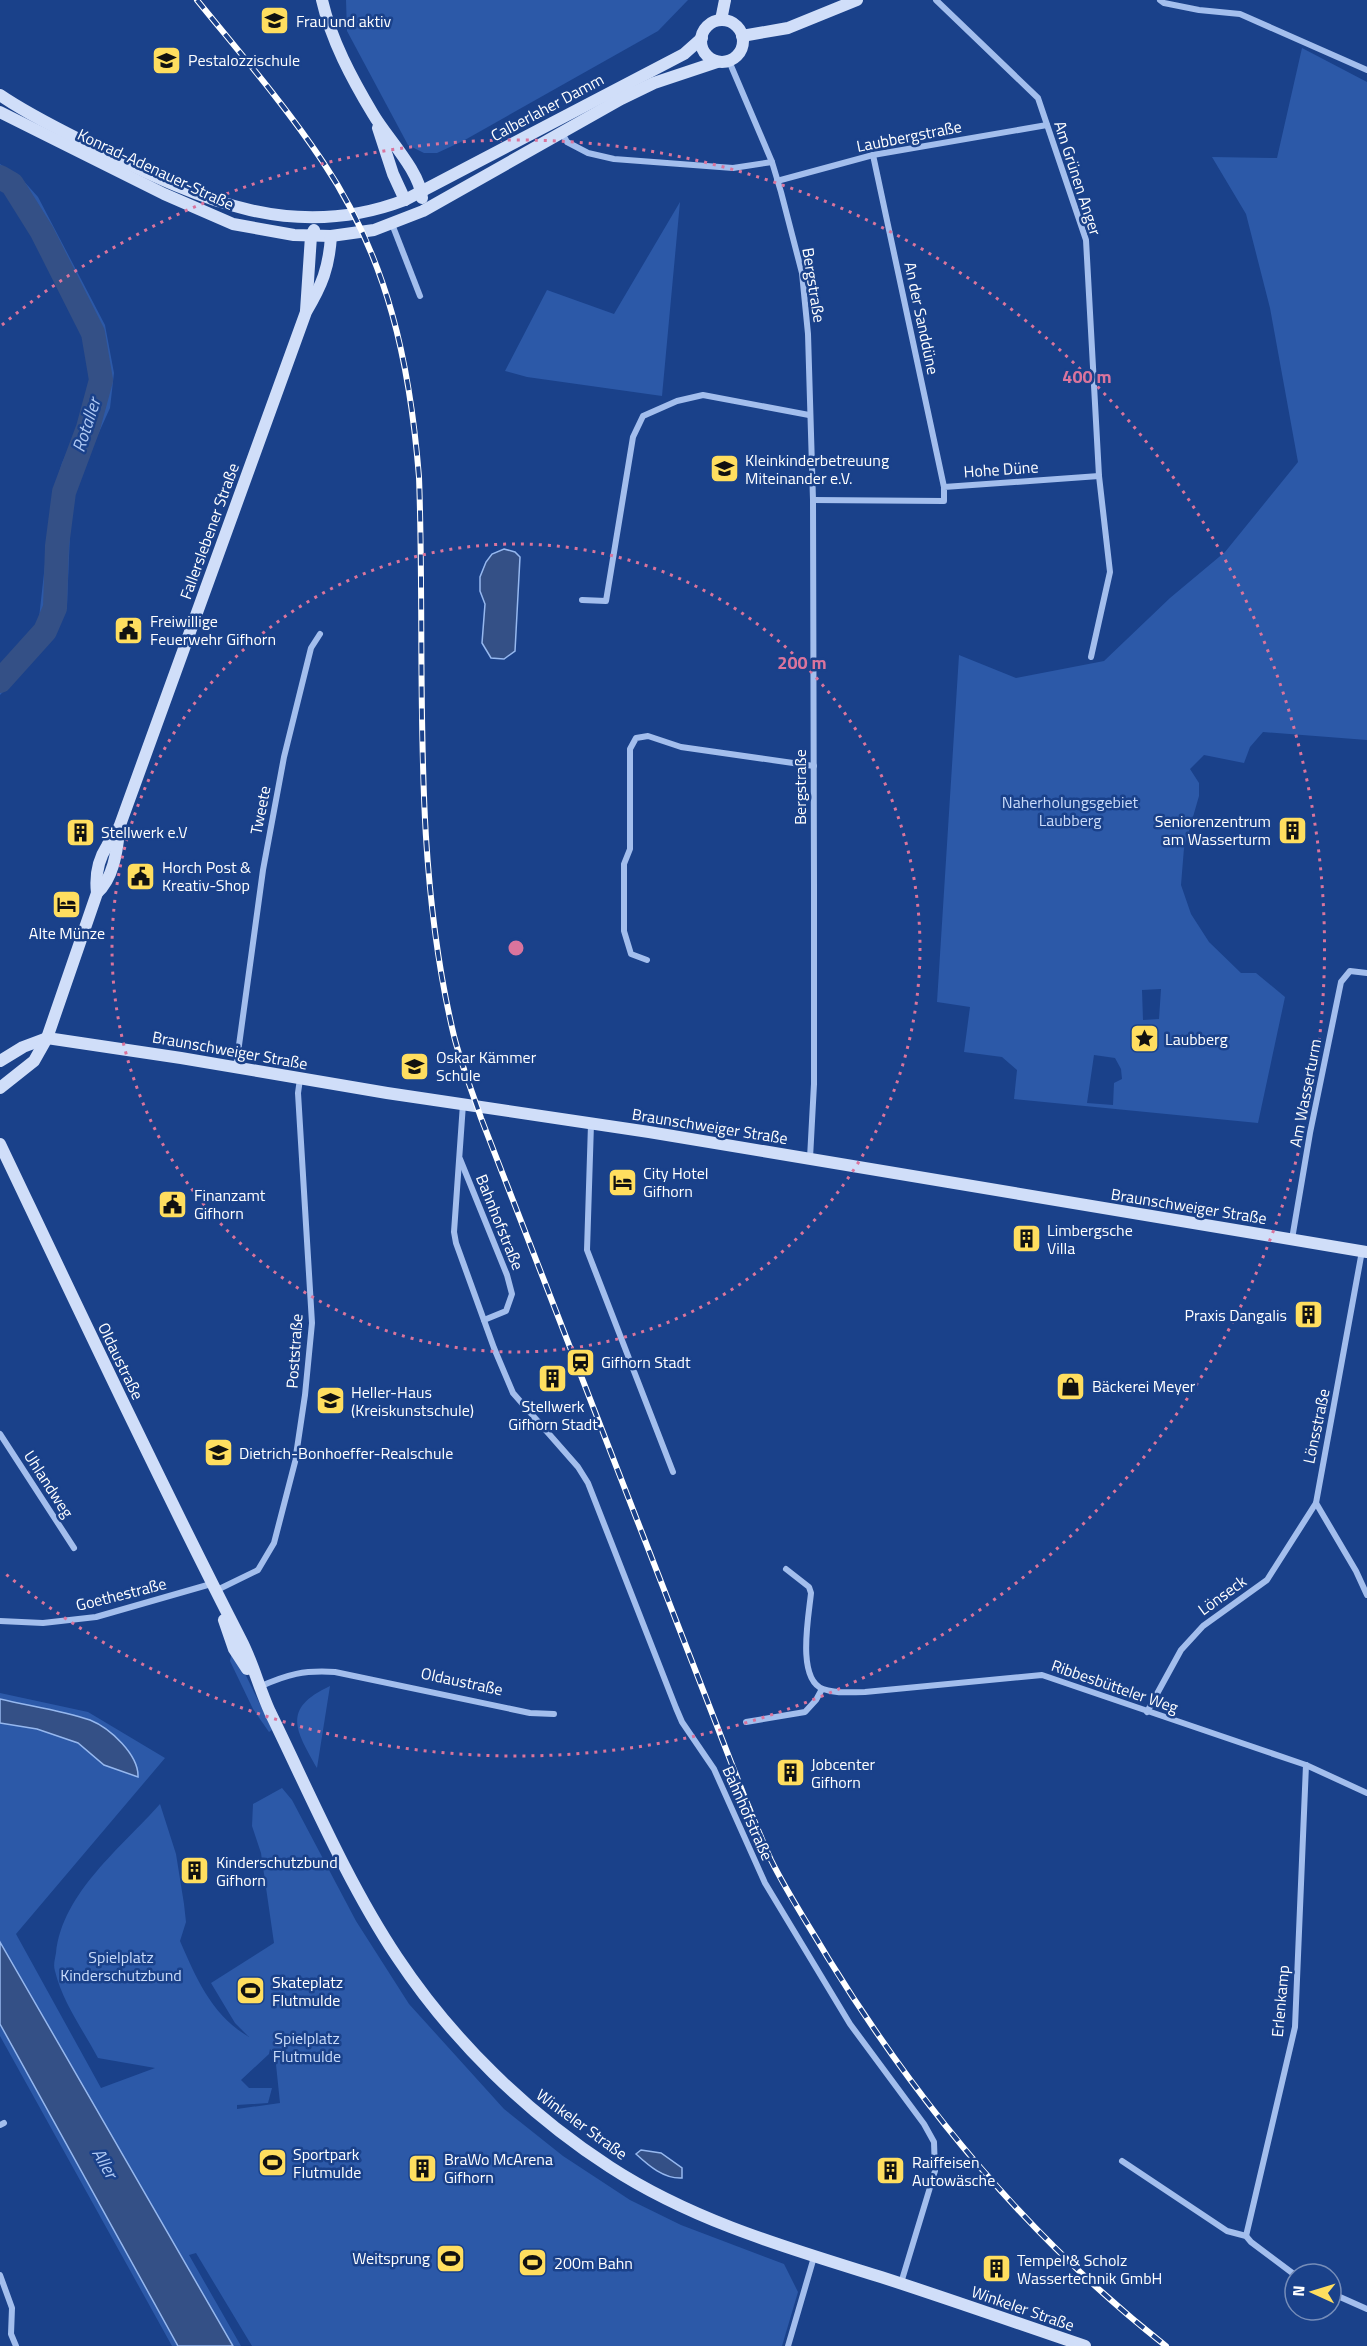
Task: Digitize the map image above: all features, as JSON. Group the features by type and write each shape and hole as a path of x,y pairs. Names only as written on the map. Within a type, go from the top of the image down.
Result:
{"street":[{"path":"322,0 327,22 353,79 374,116 410,168 422,191 423,211"},
{"path":"721,20 725,0"},
{"path":"742,36 789,28 857,0"},
{"name":"Am Grünen Anger","path":"936,0 1038,98 1086,240 1099,476 1110,572 1091,657"},
{"path":"1160,0 1164,3 1199,10 1240,14 1367,70"},
{"path":"721,20 734,24 742,36 741,50 723,61 706,55 702,49 705,29 710,24 721,20"},
{"name":"Calberlaher Damm","path":"319,219 372,211 405,200 684,54 702,38"},
{"name":"Calberlaher Damm","path":"331,236 374,230 423,211 621,99 654,83 723,61"},
{"name":"Bergstraße","path":"723,61 772,162 802,273 808,334 813,500 814,766 814,1084 810,1159"},
{"name":"Konrad-Adenauer-Straße","path":"0,95 44,121 129,164 205,198 268,215 319,219"},
{"name":"Konrad-Adenauer-Straße","path":"0,112 211,215 252,228 311,236 331,236"},
{"path":"374,116 393,174 405,200 423,211"},
{"name":"Laubbergstraße","path":"777,181 873,155 1047,125"},
{"name":"Calberlaher Damm","path":"562,133 567,142 588,153 614,159 733,168 772,162"},
{"name":"An der Sanddüne","path":"873,155 944,487"},
{"path":"319,219 331,236"},
{"name":"Fallerslebener Straße","path":"306,312 311,236 319,219"},
{"path":"392,224 420,296"},
{"name":"Fallerslebener Straße","path":"0,1088 34,1061 47,1038 97,893 95,877 100,861 119,829 306,312 324,279 331,236"},
{"path":"582,600 606,601 633,437 643,416 677,401 703,395 809,415"},
{"name":"Hohe Düne","path":"813,500 944,501 944,487 1099,476"},
{"name":"Tweete","path":"236,1067 263,870 284,757 311,648 320,634"},
{"path":"647,960 631,954 624,931 624,864 630,849 630,749 636,738 648,736 693,749 814,766"},
{"name":"Am Wasserturm","path":"1292,1240 1310,1133 1341,982 1350,971 1367,973"},
{"path":"0,1060 23,1047 47,1038"},
{"name":"Braunschweiger Straße","path":"47,1038 591,1123 1364,1252"},
{"name":"Poststraße","path":"213,1587 258,1570 274,1544 296,1462 312,1323 298,1093 300,1079"},
{"name":"Bahnhofstraße","path":"463,1104 454,1232 484,1320 513,1393 578,1467 588,1483 675,1708 714,1768 765,1882 850,2024 924,2124 934,2142 936,2170 901,2284"},
{"path":"591,1123 587,1250 673,1472"},
{"name":"Oldaustraße","path":"0,1133 0,1144 106,1369 243,1643 259,1688 293,1672 314,1670 335,1672 530,1713 554,1714"},
{"name":"Bahnhofstraße","path":"459,1156 507,1275 512,1294 506,1311 484,1320"},
{"name":"Lönsstraße","path":"1316,1503 1364,1252"},
{"name":"Uhlandweg","path":"0,1434 74,1548"},
{"path":"1316,1503 1356,1571 1367,1595"},
{"name":"Lönseck","path":"1147,1712 1181,1650 1203,1626 1267,1580 1316,1503"},
{"path":"746,1722 806,1712 822,1689 815,1684 807,1665 811,1593 809,1587 786,1569"},
{"name":"Goethestraße","path":"0,1621 44,1623 96,1617 213,1587"},
{"name":"Ribbesbütteler Weg","path":"822,1689 865,1692 985,1678 1042,1675 1306,1765 1367,1793"},
{"name":"Winkeler Straße","path":"259,1688 348,1870 395,1955 444,2019 520,2099 613,2169 659,2196 703,2216 814,2257 1085,2346"},
{"name":"Erlenkamp","path":"1246,2236 1295,2027 1306,1765"},
{"path":"1122,2161 1227,2231 1246,2236 1283,2266"},
{"path":"788,2346 814,2257"},
{"path":"0,2275 12,2308 11,2334 16,2346"},
{"path":"1343,2298 1367,2309"}],"green space":[{"path":"346,0 688,0 658,31 463,141 437,153 424,153 408,145 347,31"},
{"name":"Naherholungsgebiet Laubberg","path":"1302,48 1367,82 1367,740 1263,732 1250,747 1244,763 1204,755 1190,769 1199,783 1199,796 1184,848 1181,885 1191,914 1209,942 1241,973 1256,973 1285,997 1258,1123 1014,1099 1017,1070 1002,1057 964,1052 970,1007 937,1002 959,655 1016,678 1104,661 1170,598 1225,552 1298,462 1270,308 1246,214 1212,157 1277,158","holes":["1161,989 1159,1019 1143,1020 1142,990","1094,1055 1115,1058 1121,1069 1122,1079 1114,1083 1113,1105 1087,1103"]},
{"path":"0,164 21,178 38,197 105,325 114,373 110,408 77,481 71,510 67,605 49,643 0,695 0,667 28,638 39,618 53,492 62,463 91,399 93,362 58,282 9,195 0,188"},
{"path":"680,202 662,396 527,377 505,371 547,290 614,314"},
{"path":"234,1654 270,1725 272,1730 269,1732 253,1709 230,1661"},
{"path":"330,1686 317,1768 303,1742 297,1721 304,1703"},
{"path":"0,1693 88,1712 165,1758 16,1934 101,2088 155,2068 98,2058 74,2015 58,1982 54,1966 61,1931 69,1910 96,1872 160,1804 176,1854 184,1904 186,1922 180,1941 200,1983 215,2007 236,2028 249,2037 235,2023 211,1983 274,1943 261,1853 252,1826 253,1804 282,1788 292,1800 356,1921 409,2004 504,2109 563,2156 630,2200 681,2225 784,2264 798,2292 782,2346 252,2346 196,2253 189,2255 241,2346 172,2346 0,2036","holes":["270,2049 275,2055 280,2103 237,2109 237,2105 268,2103 272,2088 249,2088 241,2080 269,2054"]}],"water":[{"path":"504,549 515,552 520,557 515,651 504,659 491,658 482,643 485,604 480,591 480,577 492,554"},
{"path":"0,1699 68,1713 98,1724 129,1751 138,1777 104,1765 78,1743 37,1729 0,1723"},
{"name":"Aller","path":"0,1942 233,2346 178,2346 0,2024"},
{"path":"641,2150 661,2153 682,2168 682,2178 663,2174 652,2167 636,2154"}],"waterway":[{"name":"Rotaller","path":"0,177 12,184 42,232 93,333 101,380 88,428 64,492 57,546 55,608 45,631 0,681"}],"railway":[{"path":"197,0 278,100 323,162 364,236 380,274 402,353 415,435 421,547 425,828 440,967 454,1036 481,1118 743,1793 771,1860 791,1898 863,2012 939,2117 1023,2215 1116,2305 1166,2346"}],"place":[{"name":"Frau und aktiv","path":"275,21"},
{"name":"Pestalozzischule","path":"167,60"},
{"name":"Kleinkinderbetreuung Miteinander e.V.","path":"724,469"},
{"name":"Freiwillige Feuerwehr Gifhorn","path":"129,630"},
{"name":"Seniorenzentrum am Wasserturm","path":"1292,830"},
{"name":"Stellwerk e.V","path":"80,832"},
{"name":"Horch Post & Kreativ-Shop","path":"141,876"},
{"name":"Alte Münze","path":"67,905"},
{"name":"Laubberg","path":"1144,1039"},
{"name":"Oskar Kämmer Schule","path":"415,1066"},
{"name":"City Hotel Gifhorn","path":"622,1182"},
{"name":"Finanzamt Gifhorn","path":"173,1204"},
{"name":"Limbergsche Villa","path":"1026,1239"},
{"name":"Praxis Dangalis","path":"1308,1315"},
{"name":"Gifhorn Stadt","path":"580,1362"},
{"name":"Stellwerk Gifhorn Stadt","path":"553,1378"},
{"name":"Bäckerei Meyer","path":"1071,1386"},
{"name":"Heller-Haus (Kreiskunstschule)","path":"330,1401"},
{"name":"Dietrich-Bonhoeffer-Realschule","path":"218,1453"},
{"name":"Jobcenter Gifhorn","path":"790,1773"},
{"name":"Kinderschutzbund Gifhorn","path":"195,1871"},
{"name":"Skateplatz Flutmulde","path":"251,1991"},
{"name":"Sportpark Flutmulde","path":"272,2163"},
{"name":"BraWo McArena Gifhorn","path":"423,2168"},
{"name":"Raiffeisen Autowäsche","path":"891,2171"},
{"name":"Weitsprung","path":"451,2258"},
{"name":"200m Bahn","path":"533,2263"},
{"name":"Tempel & Scholz Wassertechnik GmbH","path":"996,2269"}],"park label":[{"name":"Spielplatz Kinderschutzbund","path":"121,1966"},
{"name":"Spielplatz Flutmulde","path":"307,2047"}]}
